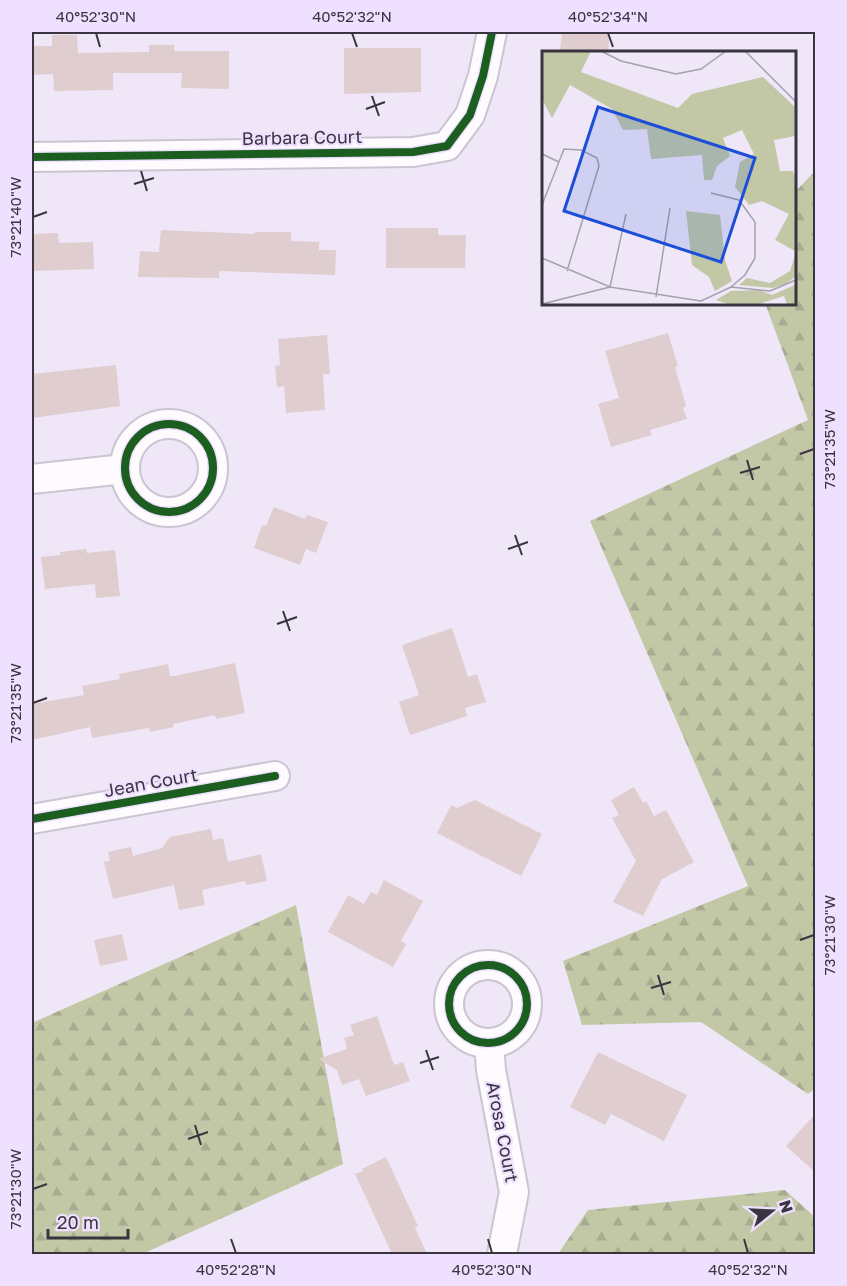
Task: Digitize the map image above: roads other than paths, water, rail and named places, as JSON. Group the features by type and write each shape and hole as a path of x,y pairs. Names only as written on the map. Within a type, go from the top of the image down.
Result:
{"street":[{"name":"Barbara Court","path":"32,157 413,152 447,146 470,115 483,76 492,32"},
{"path":"32,479 124,470"},
{"name":"Jean Court","path":"32,819 275,776"},
{"name":"Arosa Court","path":"489,1043 491,1070 514,1192 502,1254"}]}
